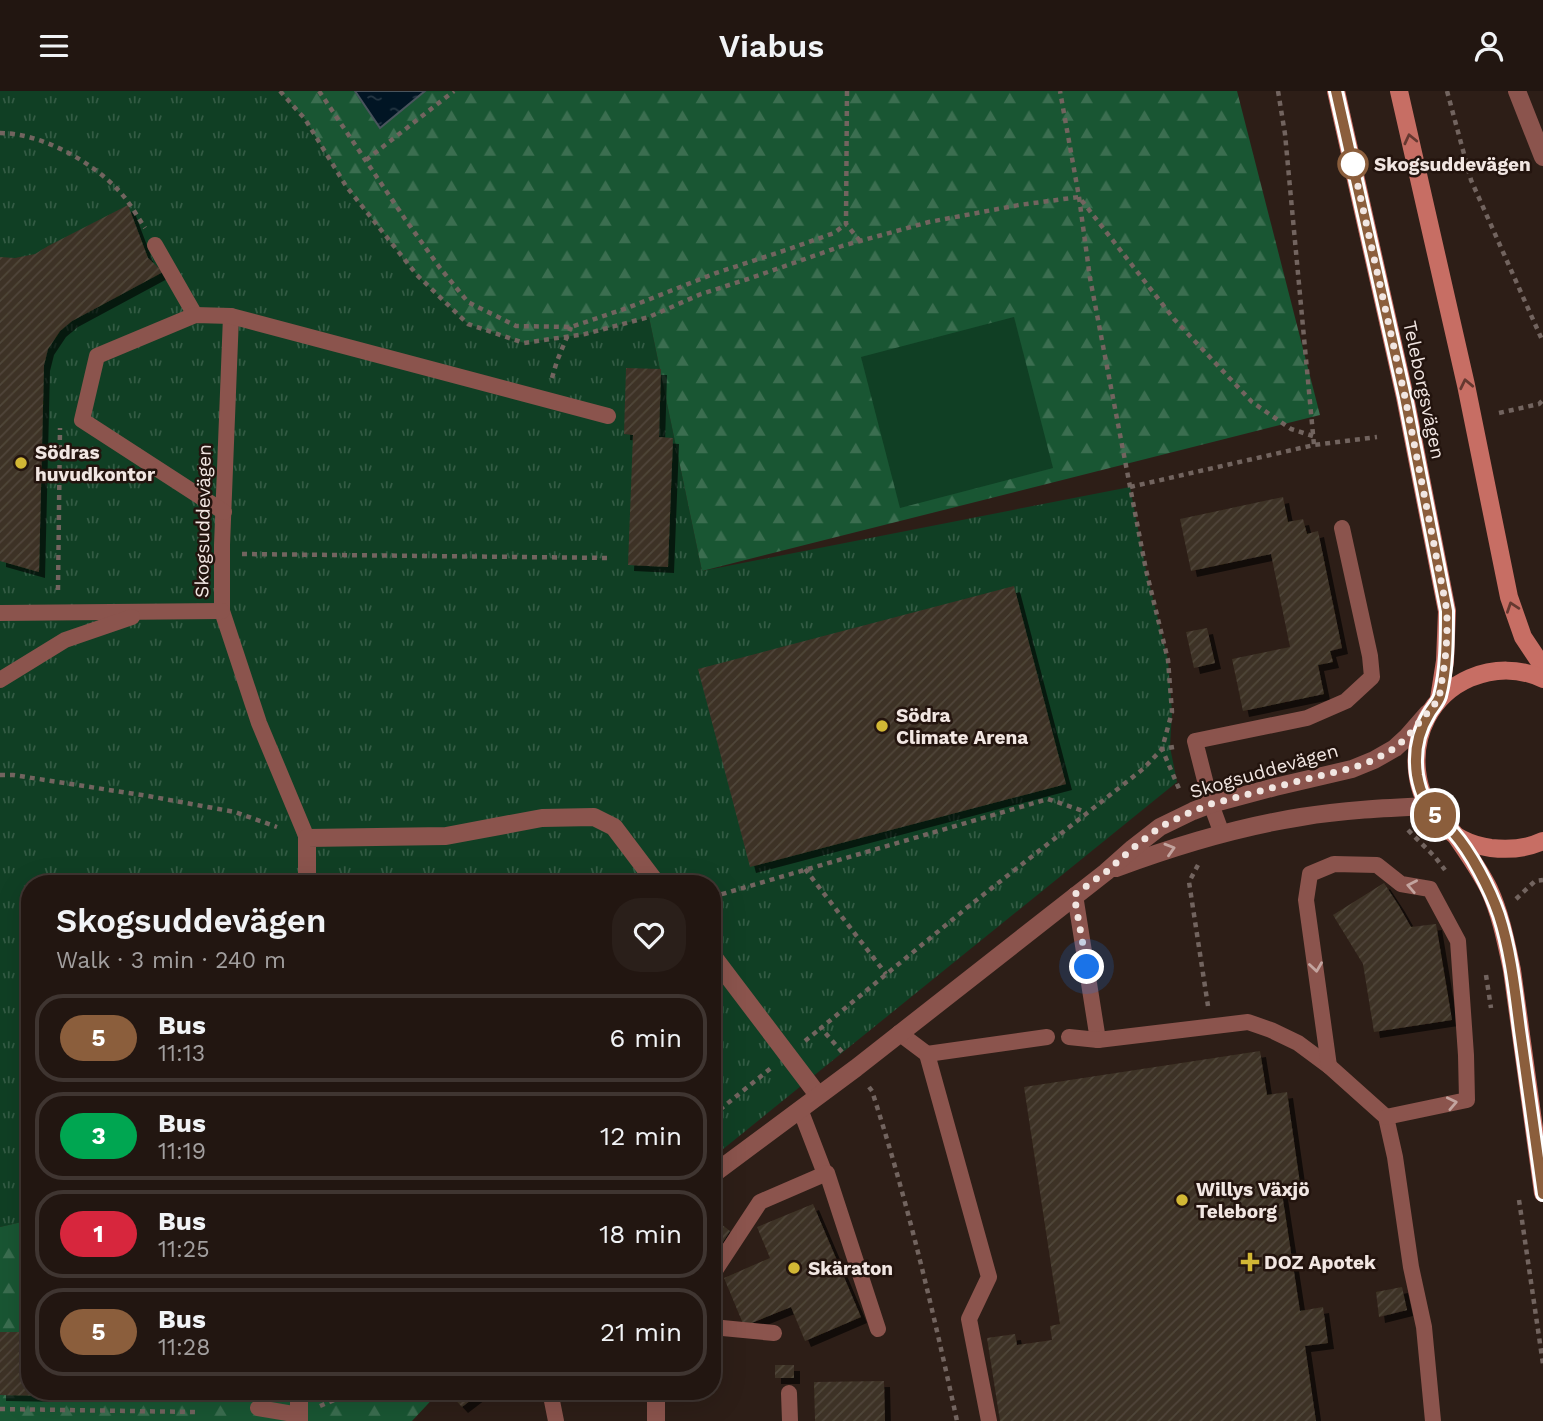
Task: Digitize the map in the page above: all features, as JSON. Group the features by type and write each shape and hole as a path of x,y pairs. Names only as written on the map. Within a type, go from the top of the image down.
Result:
{"main road":[{"name":"Teleborgsvägen","path":"1336,91 1405,397 1447,611 1445,661 1435,704 1419,736 1416,765 1422,793 1428,806"},
{"path":"1399,91 1466,385 1509,597 1523,637 1543,667"},
{"path":"1435,704 1463,681 1491,671 1521,672 1543,679"},
{"path":"1428,806 1439,821 1468,842 1504,849 1522,848 1543,841"},
{"path":"1453,832 1476,866 1500,917 1512,970 1543,1193"}],"street":[{"path":"1517,91 1543,157"},
{"name":"Skogsuddevägen","path":"721,1168 856,1068 1160,827 1211,804 1374,760 1395,748 1407,737 1435,704"},
{"name":"Skogsuddevägen","path":"1106,872 1222,834 1298,817 1371,808 1428,806"},
{"path":"307,875 307,838 446,836 542,818 594,817 614,827 650,875"},
{"path":"721,967 818,1095"},
{"path":"299,1400 299,1418"},
{"path":"656,1400 656,1421"}],"lane":[{"path":"155,245 195,315"},
{"path":"223,512 82,420 97,356 195,315 230,316 608,416"},
{"name":"Skogsuddevägen","path":"230,316 222,611 259,723 307,838"},
{"path":"1222,834 1211,804 1195,741 1307,718 1346,701 1372,677 1370,656 1342,528"},
{"path":"0,680 65,640 147,611"},
{"path":"0,613 222,611"},
{"path":"1329,1066 1306,900 1310,874 1334,864 1377,865 1401,884 1430,889 1458,941 1466,1055 1467,1100 1385,1117"},
{"path":"1074,895 1098,1040"},
{"path":"1069,1037 1098,1040 1248,1022 1298,1044 1329,1066 1385,1117 1395,1157 1411,1267 1424,1327 1433,1421"},
{"path":"900,1033 927,1054 989,1277 970,1319 989,1421"},
{"path":"927,1054 1047,1037"},
{"path":"800,1109 825,1174 827,1173 878,1329"},
{"path":"721,1261 760,1202 825,1174"},
{"path":"721,1328 774,1333"},
{"path":"789,1393 790,1421"},
{"path":"552,1400 556,1421"},
{"path":"258,1408 299,1418"}],"path":[{"path":"280,91 305,119 346,186 417,275 468,324 524,343 585,334 649,317 701,294 860,241 929,222 1079,197"},
{"path":"319,91 405,219 468,302 516,325 571,327 716,272 834,233 846,224"},
{"path":"366,160 454,91"},
{"path":"847,91 846,224 860,241"},
{"path":"957,1421 929,1289 894,1157 872,1091 821,1028 1143,768 1162,749 1172,712 1168,660 1146,570 1090,278 1060,91"},
{"path":"1278,91 1286,134 1314,445"},
{"path":"1447,91 1471,180 1543,342"},
{"path":"0,133 35,138 82,161 103,176 134,210 155,245"},
{"path":"1079,197 1174,319 1252,402 1291,429 1313,436"},
{"path":"546,400 556,361 571,327"},
{"path":"1499,414 1539,404 1543,400"},
{"path":"58,612 61,419 82,420"},
{"path":"1130,487 1314,445 1377,437"},
{"path":"222,545 242,554 612,558"},
{"path":"0,775 135,793 235,812 307,838"},
{"path":"721,894 1048,799 1087,812"},
{"path":"1200,863 1189,882 1211,1027"},
{"path":"805,869 886,974"},
{"path":"721,1109 788,1055"},
{"path":"299,1418 336,1400"},
{"path":"0,1409 195,1412"}],"green space":[{"path":"0,91 280,91 305,119 346,186 417,275 468,324 524,343 585,334 649,317 702,571 1130,487 1146,570 1168,660 1172,712 1170,747 1177,782 721,1151 721,875 21,875 21,1222 0,1227"},
{"path":"280,91 355,91 380,128 425,91 1237,91 1320,415 702,571 649,317 585,334 524,343 468,324 417,275 346,186 305,119"},
{"path":"1014,317 1053,468 900,508 861,357"},
{"path":"21,1222 21,1400 432,1400 412,1421 0,1421 0,1227"}],"water":[{"path":"355,91 425,91 380,128"}],"building":[{"name":"Södras huvudkontor","path":"128,205 148,258 163,272 72,321 60,331 48,349 44,365 39,572 0,561 0,257 15,258 35,254"},
{"path":"626,368 661,369 659,437 673,438 668,567 628,565 633,435 624,434"},
{"path":"1283,497 1288,522 1303,519 1307,534 1318,531 1342,648 1330,651 1333,662 1318,665 1324,694 1243,711 1232,659 1290,647 1271,554 1191,571 1180,519"},
{"name":"Södra Climate Arena","path":"1014,586 1066,784 750,867 698,669"},
{"path":"1207,628 1215,663 1194,668 1186,632"},
{"path":"1384,883 1411,927 1436,924 1452,1020 1374,1032 1363,964 1333,915"},
{"path":"1260,1051 1267,1095 1287,1092 1300,1184 1281,1187 1300,1311 1323,1307 1328,1343 1305,1346 1316,1421 1000,1421 987,1338 1015,1334 1017,1345 1052,1340 1050,1326 1060,1324 1024,1087"},
{"name":"Skäraton","path":"813,1204 861,1317 805,1341 791,1307 744,1326 724,1278 770,1258 757,1227"},
{"path":"721,1224 730,1231 721,1245"},
{"path":"1402,1287 1407,1310 1379,1317 1376,1292"},
{"path":"0,1332 21,1332 21,1395 0,1395"},
{"path":"775,1365 794,1365 794,1378 775,1378"},
{"path":"884,1381 885,1421 815,1421 814,1382"},
{"path":"456,1400 471,1400 462,1407"}],"bus line":[{"name":"5","path":"1336,91 1405,397 1447,611 1445,661 1439,699 1431,709 1419,736 1416,750 1418,779 1428,806 1439,821 1453,832 1476,866 1500,917 1512,970 1543,1194"}],"place":[{"name":"Skogsuddevägen","path":"1353,164"},
{"name":"Södras huvudkontor","path":"21,463"},
{"name":"Södra Climate Arena","path":"882,726"},
{"name":"Willys Växjö Teleborg","path":"1182,1200"},
{"name":"DOZ Apotek","path":"1250,1262"},
{"name":"Skäraton","path":"794,1268"}],"route":[{"path":"1087,967 1074,895 1160,827 1211,804 1323,776 1374,760 1395,748 1407,737 1439,699 1445,661 1447,611 1405,397 1353,164"}]}
